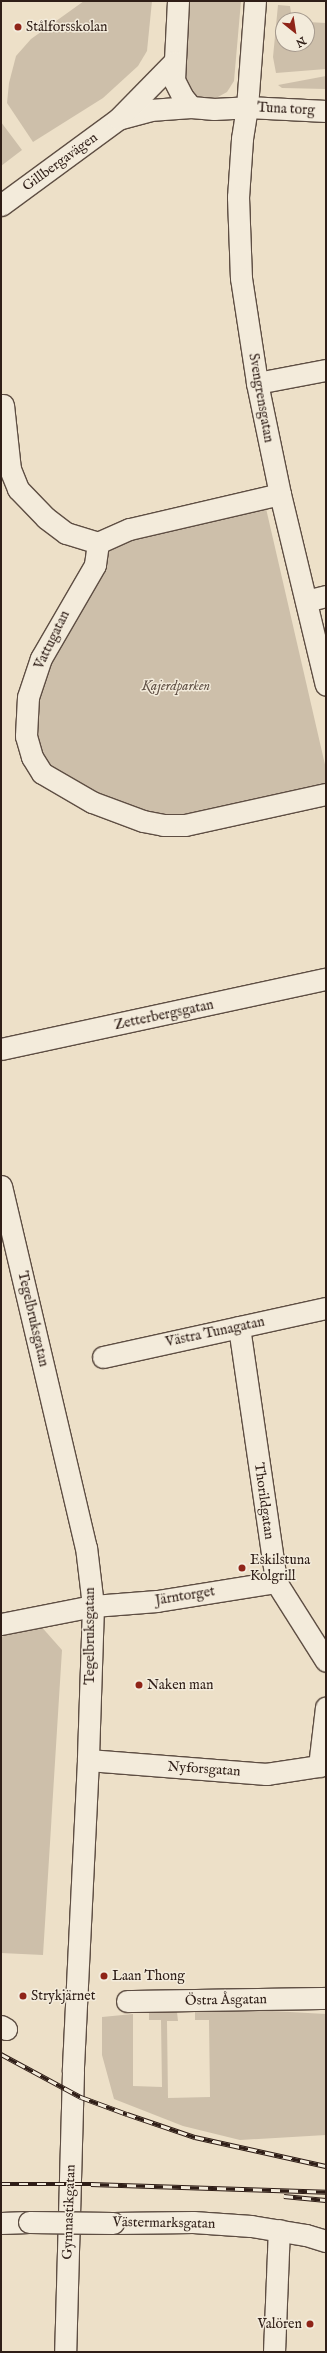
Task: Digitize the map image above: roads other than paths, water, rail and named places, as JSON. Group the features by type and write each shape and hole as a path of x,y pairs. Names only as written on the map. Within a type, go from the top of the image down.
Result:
{"street":[{"path":"178,1 174,80 182,96 191,107"},
{"name":"Svengrensgatan","path":"255,1 238,197 241,278 258,383 280,494 326,685"},
{"name":"Gillbergavägen","path":"1,206 118,119 174,62"},
{"name":"Gillbergavägen","path":"118,119 150,110 191,107"},
{"name":"Tuna torg","path":"191,107 214,109 247,107 326,111"},
{"path":"258,383 326,370"},
{"path":"3,405 10,469 18,489 46,518 66,533 98,543 129,529 280,494"},
{"name":"Vattugatan","path":"98,543 94,564 41,658 28,697 26,736 32,757 42,773 92,802 143,821 163,825 185,825 326,794"},
{"path":"306,601 326,596"},
{"name":"Zetterbergsgatan","path":"1,1049 326,979"},
{"name":"Tegelbruksgatan","path":"1,1186 86,1547 92,1606 88,1760 73,2072"},
{"name":"Västra Tunagatan","path":"104,1357 326,1308"},
{"name":"Thorildgatan","path":"239,1327 276,1582 326,1661"},
{"name":"Järntorget","path":"1,1624 92,1606 157,1601 276,1582"},
{"path":"322,1769 326,1707"},
{"name":"Nyforsgatan","path":"88,1760 266,1774 322,1769"},
{"name":"Östra Åsgatan","path":"127,2001 326,1998"},
{"name":"Gymnastikgatan","path":"65,2352 73,2072"},
{"name":"Västermarksgatan","path":"1,2223 193,2222 279,2230 326,2241"},
{"path":"274,2352 279,2230"}],"railway":[{"path":"1,2054 81,2097 127,2114 195,2137 326,2166"},
{"path":"1,2184 91,2184 326,2192"},
{"path":"284,2196 326,2200"}],"place":[{"name":"Stålforsskolan","path":"18,27"},
{"name":"Eskilstuna Kolgrill","path":"242,1568"},
{"name":"Naken man","path":"139,1685"},
{"name":"Laan Thong","path":"104,1976"},
{"name":"Strykjärnet","path":"23,1996"},
{"name":"Valören","path":"310,2324"}],"park label":[{"name":"Kajerdparken","path":"176,686"}]}
